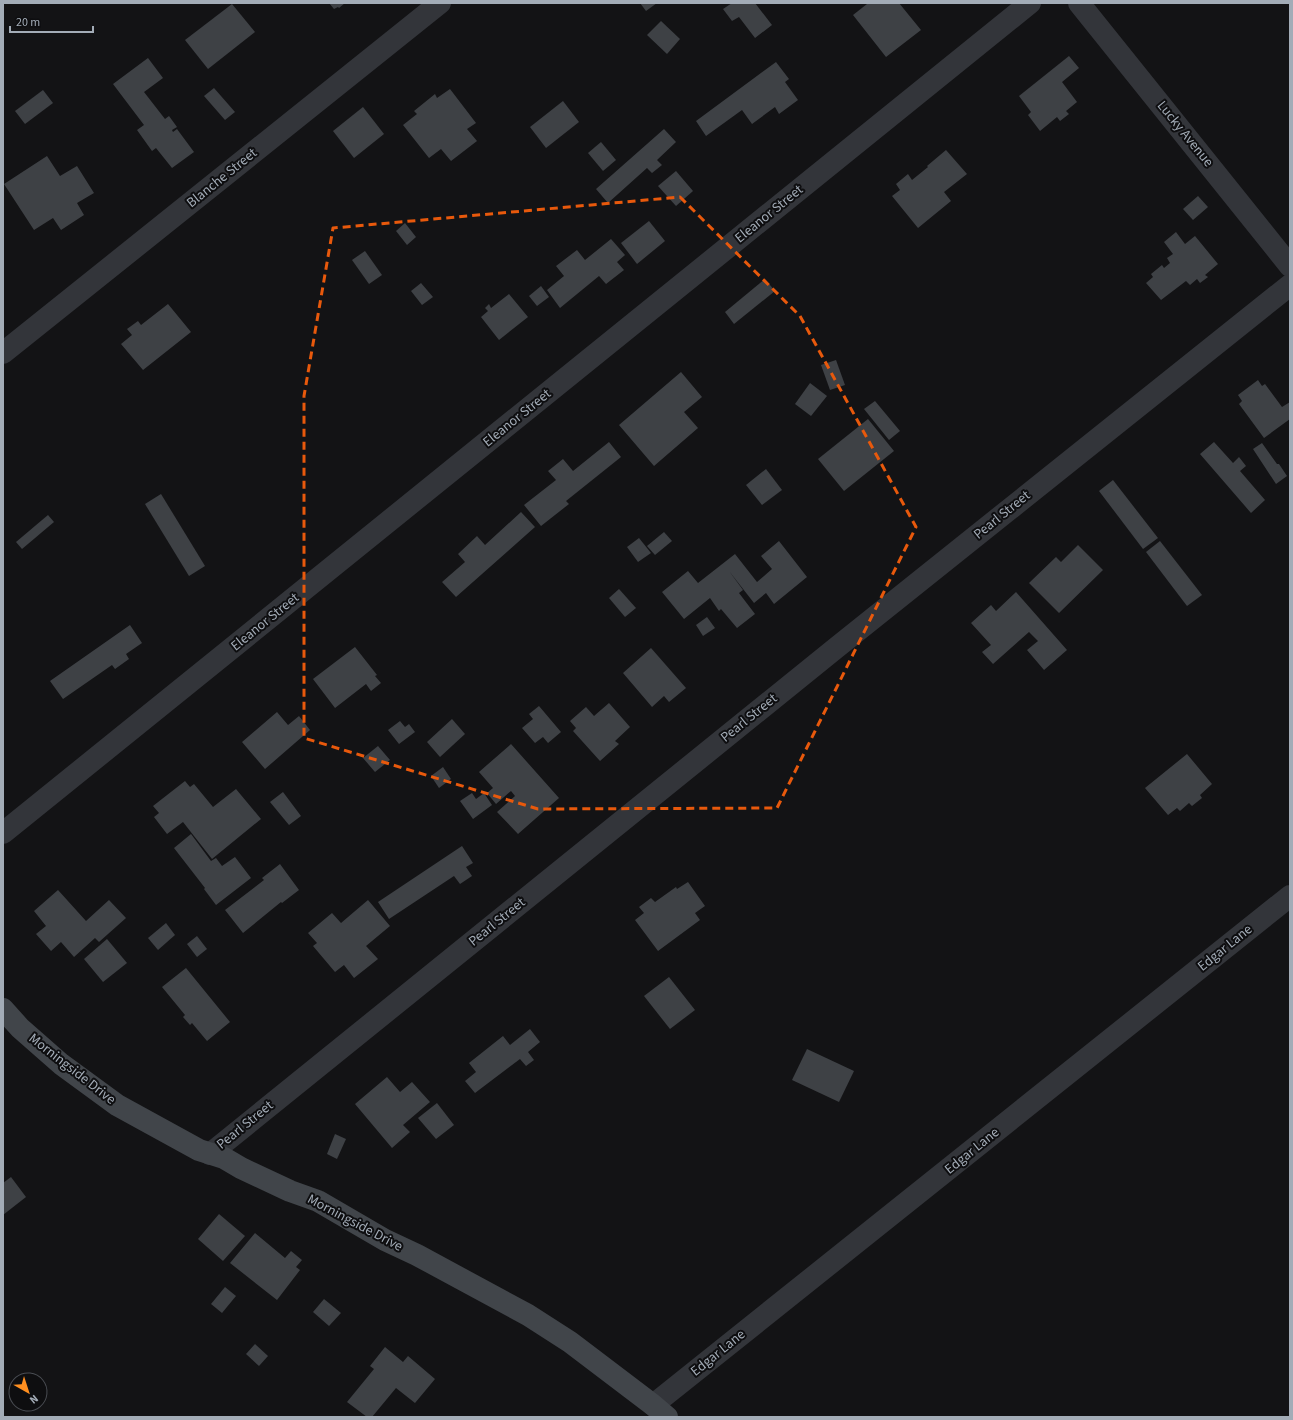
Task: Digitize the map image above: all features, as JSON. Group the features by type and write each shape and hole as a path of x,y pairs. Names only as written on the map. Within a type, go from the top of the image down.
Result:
{"street":[{"name":"Blanche Street","path":"3,353 440,3"},
{"name":"Eleanor Street","path":"3,833 1030,3"},
{"name":"Lucky Avenue","path":"1079,3 1290,266"},
{"name":"Pearl Street","path":"210,1154 842,643 1290,284"},
{"name":"Edgar Lane","path":"660,1411 1290,896"},
{"name":"Morningside Drive","path":"3,1009 20,1028 61,1064 117,1105 199,1150 224,1158 241,1168 290,1191 318,1201 385,1240 417,1255 528,1315 570,1342 660,1411"}],"highlighted area":[{"path":"680,197 800,316 916,527 777,808 538,809 304,738 304,396 333,228"}],"building":[{"path":"329,3 345,3 339,8 334,9"},
{"path":"640,3 657,3 646,11"},
{"path":"732,3 755,3 772,25 755,38 739,17 732,21 723,9"},
{"path":"866,3 899,3 921,30 886,57 853,15 867,4"},
{"path":"232,4 255,32 208,69 185,40"},
{"path":"661,21 680,39 667,54 647,35"},
{"path":"1069,56 1079,68 1062,82 1077,102 1066,111 1069,114 1060,121 1057,117 1040,131 1028,115 1031,112 1019,96"},
{"path":"148,58 163,78 144,92 165,119 169,116 177,127 172,130 173,132 177,129 194,152 172,168 156,148 152,151 137,130 144,125 113,84"},
{"path":"776,62 789,79 785,82 798,100 779,114 775,107 752,124 742,110 706,136 696,121"},
{"path":"214,88 235,112 225,120 204,96"},
{"path":"450,89 476,123 467,129 477,141 451,161 441,149 429,158 403,125 417,114 414,111 435,94 437,98"},
{"path":"43,90 53,103 25,124 15,111"},
{"path":"563,101 579,122 546,148 530,127"},
{"path":"363,107 384,134 354,158 333,131"},
{"path":"664,129 676,142 657,160 662,165 652,173 647,168 608,203 596,189"},
{"path":"601,142 616,160 603,171 588,153"},
{"path":"946,150 967,174 944,192 951,201 918,228 892,196 900,190 896,184 908,174 912,180"},
{"path":"47,156 60,176 77,166 94,193 77,203 84,215 61,230 53,218 34,230 4,184"},
{"path":"676,171 693,191 676,206 658,186"},
{"path":"1198,196 1208,207 1193,220 1183,209"},
{"path":"649,221 665,241 637,264 621,243"},
{"path":"405,223 416,237 407,245 396,231"},
{"path":"1176,232 1185,244 1195,236 1218,264 1205,275 1208,277 1200,283 1197,279 1190,285 1186,281 1161,300 1146,283 1153,277 1151,274 1162,265 1164,268 1170,263 1167,258 1173,254 1164,242"},
{"path":"611,239 625,255 617,262 624,270 606,284 599,276 560,308 547,290 564,276 556,266 577,250 585,260"},
{"path":"365,251 382,275 369,284 352,260"},
{"path":"765,279 775,291 734,324 725,312"},
{"path":"421,283 433,297 422,305 411,291"},
{"path":"541,286 549,297 537,306 529,296"},
{"path":"509,294 528,317 499,340 481,317 488,311 485,308 489,304 491,308"},
{"path":"168,304 191,332 143,370 121,344 132,335 127,329 138,321 141,325"},
{"path":"836,360 845,385 830,390 821,365"},
{"path":"681,372 702,397 684,412 698,428 654,466 619,425"},
{"path":"1258,380 1262,386 1265,384 1282,407 1290,402 1290,419 1264,438 1239,404 1242,401 1238,395"},
{"path":"810,383 827,396 811,416 795,404"},
{"path":"875,401 900,431 889,440 864,409"},
{"path":"868,419 894,451 844,491 818,459"},
{"path":"609,442 621,457 566,501 569,504 541,526 524,505 556,480 548,471 563,459 573,471"},
{"path":"1214,442 1233,463 1239,457 1246,466 1240,471 1265,500 1251,513 1200,454"},
{"path":"1262,443 1287,476 1276,484 1253,449"},
{"path":"766,469 782,490 762,505 746,485"},
{"path":"1113,480 1158,538 1143,549 1099,491"},
{"path":"161,494 205,566 189,576 145,504"},
{"path":"521,512 535,527 456,597 442,582 465,562 458,554 477,536 485,545"},
{"path":"48,515 54,522 22,549 16,542"},
{"path":"664,532 672,541 655,555 647,546"},
{"path":"639,538 651,553 638,562 627,547"},
{"path":"779,541 807,577 774,604 766,593 754,603 729,571 743,590 739,593 755,614 737,628 721,609 719,611 710,598 684,619 662,592 688,571 698,583 735,554 757,582 772,569 761,556"},
{"path":"1160,541 1202,595 1187,606 1146,552"},
{"path":"1078,545 1103,570 1059,613 1029,583 1056,557 1061,562"},
{"path":"619,589 636,608 625,617 609,598"},
{"path":"1016,592 1067,650 1044,670 1027,650 1038,641 1029,632 993,664 982,652 991,645 971,623 991,605 996,611"},
{"path":"707,617 715,628 703,636 696,625"},
{"path":"130,625 142,643 126,654 129,659 115,669 112,665 63,699 50,681"},
{"path":"355,647 377,675 375,676 381,683 371,691 366,684 335,708 313,679"},
{"path":"651,648 686,688 669,702 664,696 652,707 623,673"},
{"path":"609,703 630,727 615,741 619,744 600,761 573,731 576,728 570,721 586,707 594,716"},
{"path":"539,706 561,732 548,743 543,737 535,743 522,728 533,719 529,714"},
{"path":"277,712 288,725 299,716 310,730 265,769 242,742"},
{"path":"452,719 465,734 440,757 427,742"},
{"path":"400,721 405,727 409,724 415,732 399,744 388,730"},
{"path":"511,744 559,798 518,834 497,812 515,796 511,791 496,804 487,793 493,788 479,772"},
{"path":"378,746 390,760 375,772 363,758"},
{"path":"1187,754 1212,784 1200,795 1202,798 1192,806 1189,803 1180,811 1177,808 1168,815 1145,788"},
{"path":"443,767 451,779 439,788 431,776"},
{"path":"185,781 190,787 194,784 213,807 236,789 261,819 212,859 183,822 167,834 154,817 159,813 153,806"},
{"path":"283,792 301,816 289,825 270,802"},
{"path":"472,793 476,799 484,793 492,805 473,819 460,801"},
{"path":"191,834 211,861 216,858 222,866 235,857 251,878 216,905 204,889 205,888 174,848"},
{"path":"462,846 473,863 466,867 472,876 460,884 454,876 389,919 378,902"},
{"path":"280,864 299,890 282,903 281,902 243,933 225,910 264,880 262,878"},
{"path":"688,882 705,906 695,913 700,920 658,951 635,920 644,913 639,907 651,898 655,902 676,887 677,889"},
{"path":"58,890 86,921 109,900 126,918 99,942 95,938 74,957 61,942 51,951 36,934 46,926 34,911"},
{"path":"368,900 390,926 366,946 378,959 354,978 344,965 335,972 313,946 317,943 308,933 332,913 341,923"},
{"path":"166,923 175,935 158,950 148,938"},
{"path":"197,936 207,949 197,957 187,944"},
{"path":"107,939 127,963 103,982 84,959"},
{"path":"186,968 230,1022 207,1041 192,1023 190,1025 183,1017 185,1015 162,987"},
{"path":"669,977 695,1010 670,1029 644,996"},
{"path":"530,1029 540,1042 528,1052 534,1060 526,1066 520,1059 475,1093 465,1081 476,1072 469,1063 503,1036 510,1045"},
{"path":"807,1049 854,1071 839,1102 792,1080"},
{"path":"387,1077 400,1092 412,1082 430,1102 403,1125 410,1132 392,1148 355,1104"},
{"path":"437,1103 454,1125 436,1139 418,1118"},
{"path":"335,1134 346,1139 337,1159 327,1154"},
{"path":"11,1177 26,1197 3,1215 3,1183"},
{"path":"219,1214 245,1236 223,1261 198,1239"},
{"path":"255,1233 285,1258 291,1251 302,1260 296,1267 300,1270 277,1300 230,1263"},
{"path":"225,1287 236,1296 222,1313 211,1304"},
{"path":"324,1299 341,1313 329,1326 313,1312"},
{"path":"255,1344 268,1356 259,1366 246,1354"},
{"path":"385,1347 403,1362 408,1356 435,1379 415,1403 396,1388 372,1417 367,1417 347,1402 374,1369 370,1366"}]}
